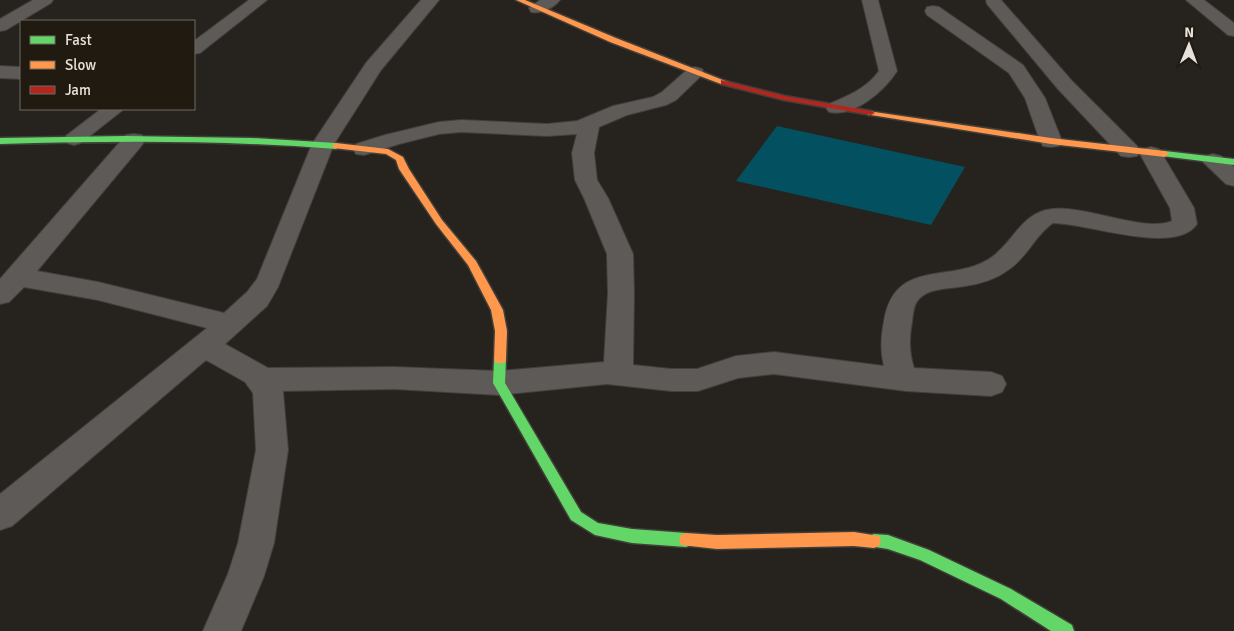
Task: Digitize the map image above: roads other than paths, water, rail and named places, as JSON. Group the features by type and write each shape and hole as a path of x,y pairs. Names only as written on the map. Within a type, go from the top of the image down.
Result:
{"street":[{"path":"0,26 45,0"},
{"path":"195,47 259,0"},
{"path":"0,515 217,335 257,299 269,280 323,144 373,67 421,9 431,0"},
{"path":"520,0 711,79 784,98 836,108 1051,141 1224,162 1234,179"},
{"path":"537,8 552,0"},
{"path":"836,108 862,97 883,80 888,71 870,0"},
{"path":"1194,0 1234,31"},
{"path":"906,380 898,370 896,324 900,306 911,290 923,284 988,272 1001,263 1036,224 1048,216 1066,214 1150,231 1168,232 1178,229 1185,224 1182,208 1140,152 1065,85 993,2"},
{"path":"25,11 41,18"},
{"path":"933,11 1016,69 1035,98 1051,141"},
{"path":"0,72 20,73"},
{"path":"364,149 392,139 439,128 461,126 547,130 567,129 589,124 620,110 659,101 669,96 695,73"},
{"path":"74,139 113,110"},
{"path":"589,124 583,153 586,180 596,198 620,254 621,292 618,374"},
{"path":"0,142 74,139 275,142 323,144 388,152 400,159 404,169 440,222 472,263 497,310 501,331 499,383 576,516 595,529 632,536 717,542 854,539 888,542 924,555 1006,594 1066,631"},
{"path":"9,286 134,140"},
{"path":"9,286 57,281 98,290 217,335 268,390 272,450 256,543 246,576 222,631"},
{"path":"260,380 361,378 499,383 568,376 618,374 672,380 698,380 736,367 774,363 906,380 990,384"}],"water":[{"path":"777,126 965,167 931,225 736,181"}]}
